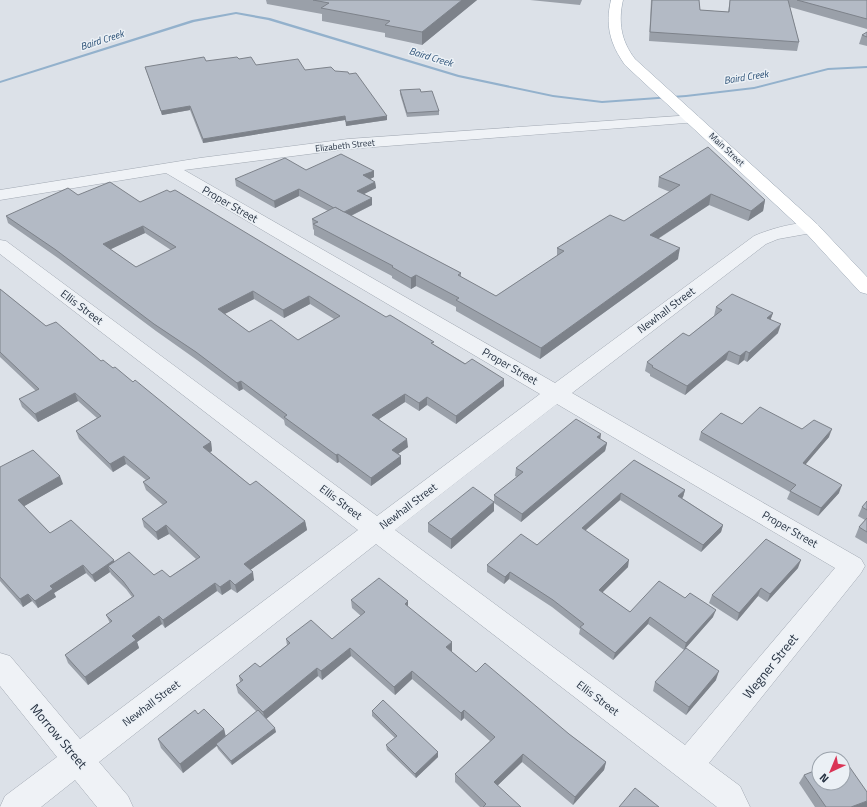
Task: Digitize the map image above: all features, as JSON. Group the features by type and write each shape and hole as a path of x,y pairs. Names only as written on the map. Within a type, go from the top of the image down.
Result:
{"main road":[{"name":"Main Street","path":"617,0 612,23 619,45 630,62 811,228 867,288"}],"street":[{"name":"Elizabeth Street","path":"0,195 168,168 367,142 693,119"},
{"name":"Proper Street","path":"168,168 852,566"},
{"name":"Newhall Street","path":"16,807 556,393 760,240 774,234 811,228"},
{"name":"Ellis Street","path":"0,245 729,797 734,807"},
{"name":"Wegner Street","path":"687,766 852,566"},
{"name":"Morrow Street","path":"0,665 117,807"}],"building":[{"path":"313,0 462,0 422,32 385,25 390,21 321,8 329,3"},
{"path":"652,0 699,0 700,10 729,12 730,0 788,0 799,42 650,32"},
{"path":"797,0 867,0 867,19"},
{"path":"867,32 867,37 862,35"},
{"path":"204,57 206,61 237,57 239,59 251,57 256,65 298,59 305,70 331,67 335,71 348,72 349,74 356,73 387,116 346,122 345,116 203,139 190,106 161,111 145,67"},
{"path":"420,89 421,92 432,91 439,111 407,113 400,90"},
{"path":"708,147 765,200 751,211 711,194 650,235 680,248 541,348 456,300 459,298 416,275 411,278 392,267 393,266 313,224 318,222 312,219 335,207 461,273 458,275 496,296 564,251 557,248 610,215 624,221 680,185 659,177"},
{"path":"341,154 374,171 363,175 375,182 357,191 372,198 344,212 299,189 274,201 235,179 285,158 306,170"},
{"path":"110,182 140,202 167,190 170,192 175,190 386,317 390,315 434,342 431,343 465,364 472,359 504,379 456,416 427,397 419,403 405,394 372,415 407,439 392,450 401,456 371,478 338,454 336,455 284,417 287,415 241,381 237,383 196,352 154,324 56,250 6,216 68,188 78,195","holes":["143,226 176,247 136,267 103,244","253,291 283,310 309,296 340,316 298,340 271,320 249,332 218,309"]},
{"path":"0,289 46,326 56,322 101,361 103,360 113,368 115,367 133,382 135,380 211,442 203,447 250,485 256,481 305,521 244,564 253,572 235,585 230,580 220,587 215,583 163,620 159,616 132,636 136,640 85,677 65,655 112,621 106,615 134,596 123,581 108,566 129,552 154,575 162,570 170,577 200,557 166,525 156,532 142,519 167,502 143,482 150,478 124,456 110,464 76,431 101,416 75,393 35,414 19,399 39,389 0,352"},
{"path":"732,294 773,313 767,318 781,324 749,353 746,351 740,356 729,351 687,386 652,367 653,366 647,362 683,333 689,336 722,310 716,307"},
{"path":"760,407 802,429 814,420 832,429 803,463 842,485 821,508 790,491 796,485 701,432 721,413 742,424"},
{"path":"576,419 601,434 597,437 607,443 522,514 494,495 523,472 516,468"},
{"path":"33,450 60,476 18,500 50,533 71,520 114,560 92,575 83,565 50,586 53,589 35,601 28,594 20,599 0,577 0,467"},
{"path":"634,460 685,490 678,496 723,525 703,545 621,493 582,528 629,560 599,590 630,612 659,581 685,598 690,593 716,610 686,643 650,617 615,653 580,627 584,624 553,600 510,572 505,577 487,565 521,534 537,545"},
{"path":"473,487 494,502 451,539 428,523"},
{"path":"867,501 867,510 862,507"},
{"path":"867,518 867,532 859,527"},
{"path":"766,539 801,560 770,594 761,588 739,613 712,595"},
{"path":"379,578 408,601 405,604 452,642 446,647 476,672 485,663 569,734 606,762 575,797 523,754 494,782 521,807 483,807 486,804 455,774 495,737 464,710 461,713 412,671 394,687 350,648 321,671 317,668 263,712 236,685 243,680 239,676 255,663 260,667 290,643 286,639 311,620 332,639 365,612 351,600"},
{"path":"686,648 719,671 689,707 655,682"},
{"path":"383,700 438,752 415,774 386,745 397,736 372,711"},
{"path":"204,709 224,729 180,764 158,739 195,710 198,714"},
{"path":"258,710 275,728 231,761 216,744"},
{"path":"851,769 867,792 867,801 851,807 826,807 815,791 851,791"},
{"path":"811,772 811,785 804,775"},
{"path":"635,788 659,807 619,807"}],"waterway":[{"name":"Baird Creek","path":"0,82 193,21 236,13 269,19 458,76 553,96 602,102 686,96 754,88 828,69 867,67"}]}
